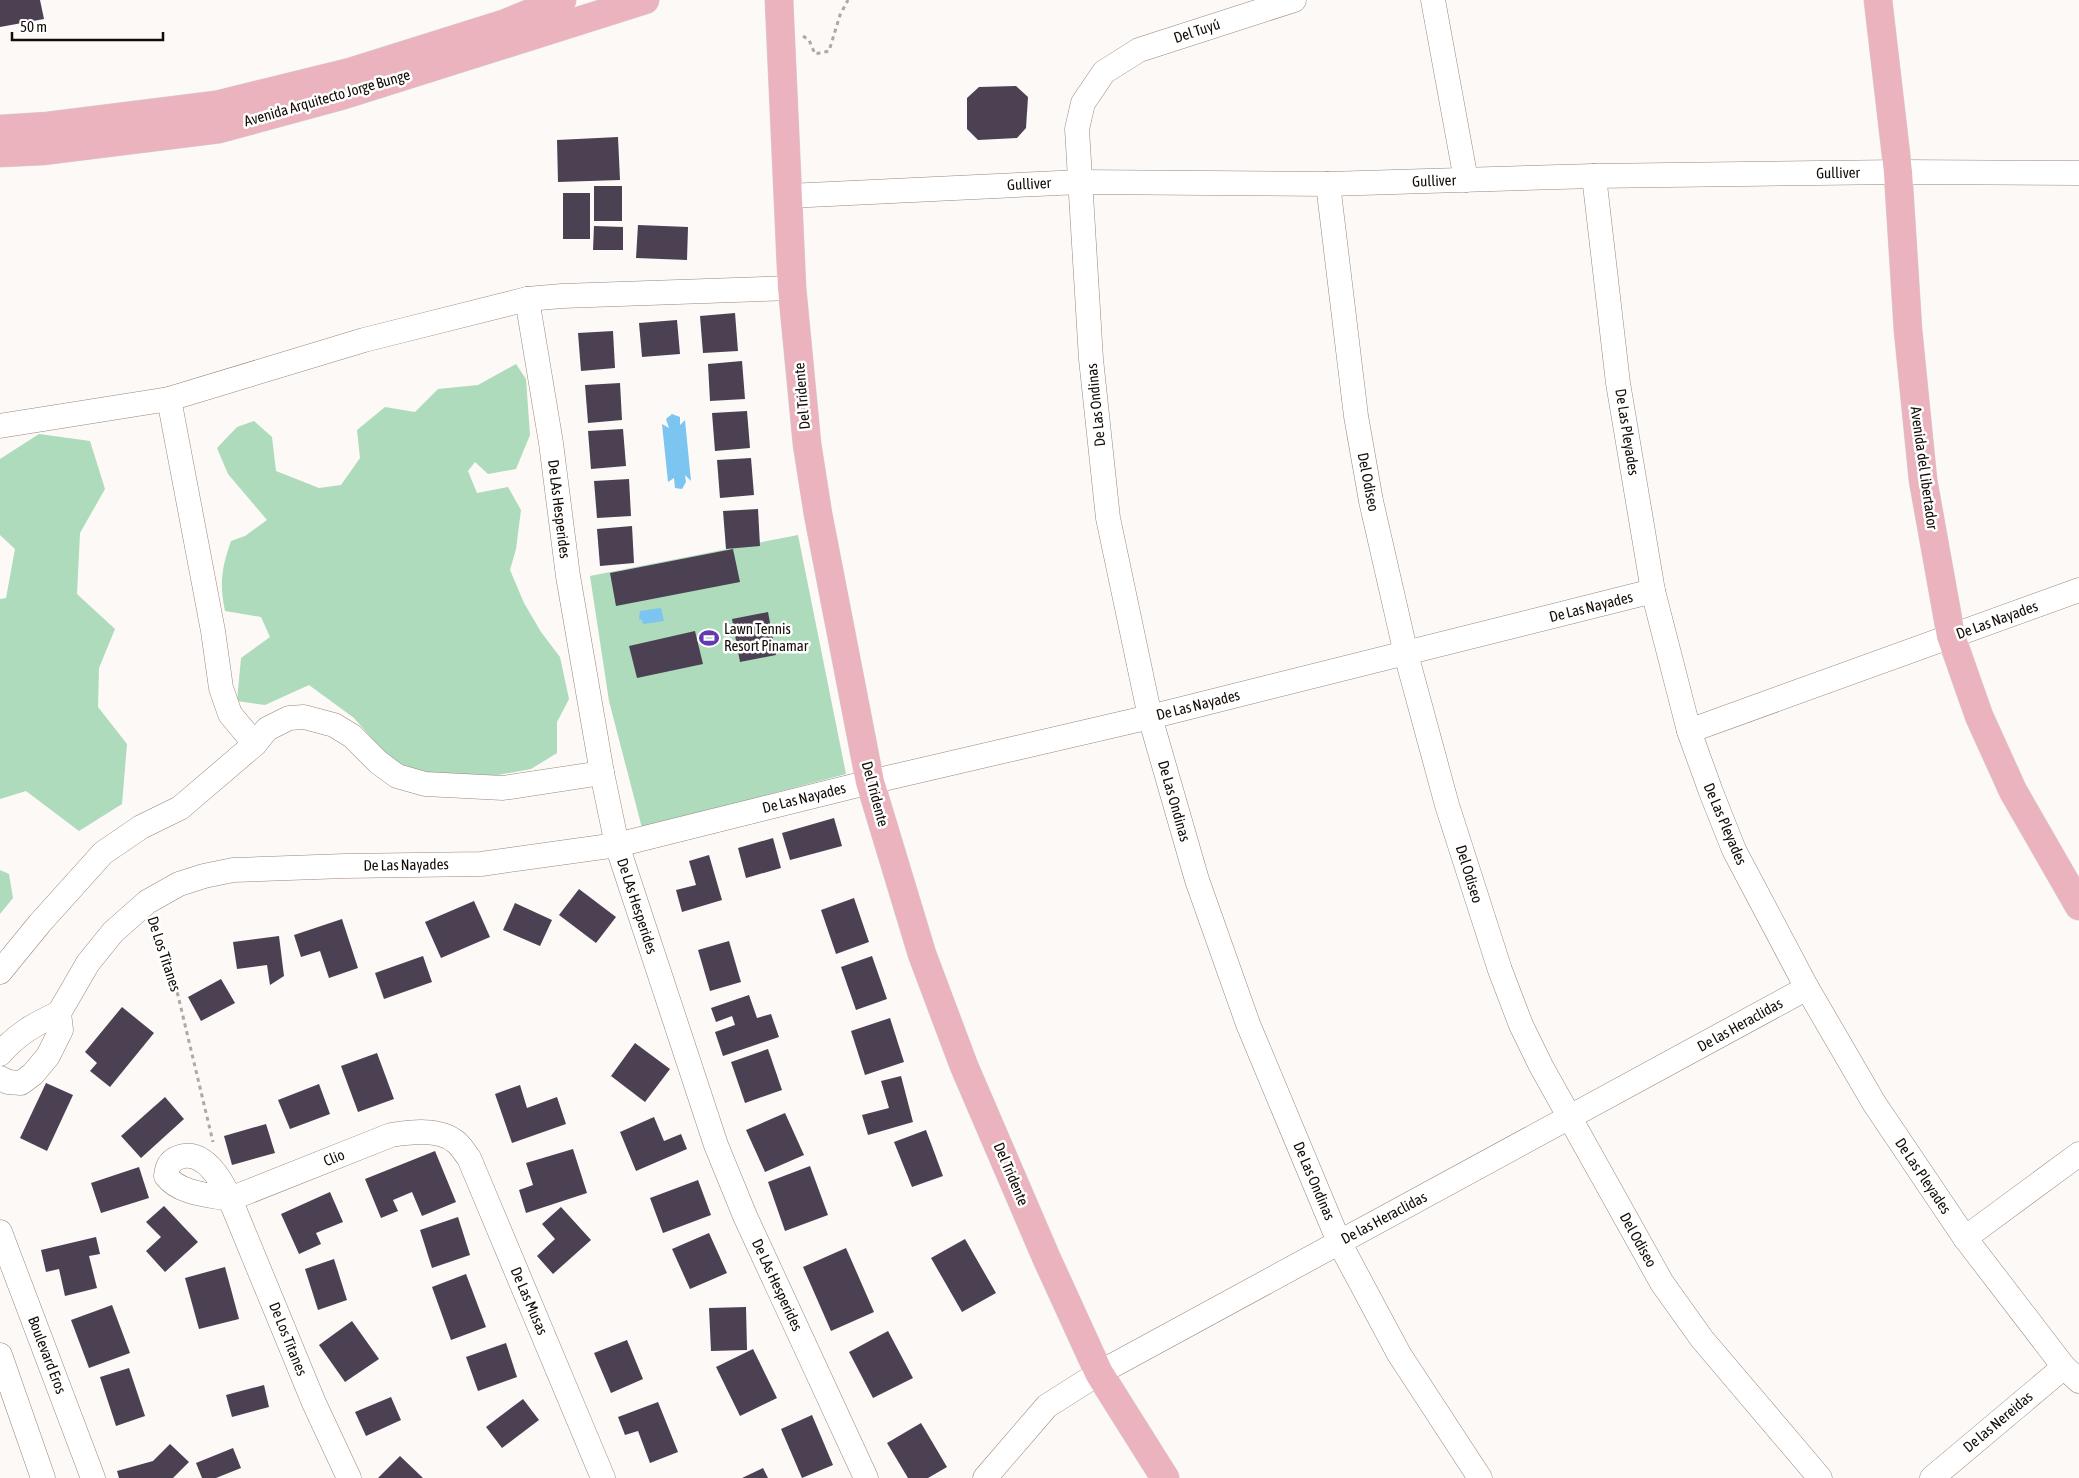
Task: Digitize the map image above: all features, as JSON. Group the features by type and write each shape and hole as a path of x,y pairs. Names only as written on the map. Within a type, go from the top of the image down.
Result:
{"main road":[{"name":"Avenida Arquitecto Jorge Bunge","path":"0,129 48,126 216,105 350,72 506,23 562,0"},
{"name":"Avenida Arquitecto Jorge Bunge","path":"0,153 42,151 219,129 344,95 645,0"},
{"name":"Del Tridente","path":"764,0 773,20 782,55"},
{"name":"Del Tridente","path":"780,0 792,288 807,444 818,514 870,782 922,954 964,1066 1046,1257 1099,1373 1165,1478"},
{"name":"Avenida del Libertador","path":"1878,0 1898,172 1908,330 1923,480 1951,636 1979,716 2013,791 2079,906"}],"street":[{"name":"Del Tuyú","path":"1104,72 1139,50 1294,0"},
{"path":"1434,0 1466,180"},
{"name":"De Las Ondinas","path":"1104,72 1083,102 1077,129 1092,359 1108,518 1150,717 1197,880 1248,1024 1339,1242 1399,1354 1480,1478"},
{"name":"Gulliver","path":"788,196 1080,182 1328,184 1594,176 1898,172 2079,173"},
{"name":"De Las Pleyades","path":"1594,176 1618,383 1653,591 1689,730 1734,850 1807,988 1874,1103 1965,1238 2071,1374"},
{"name":"Del Odiseo","path":"1328,184 1356,416 1371,501 1406,654 1448,806 1500,970 1521,1025 1569,1118 1662,1283 1702,1339 1820,1478"},
{"path":"0,426 169,399 364,340 527,300 562,296 792,288"},
{"name":"De LAs Hesperides","path":"527,300 551,443 568,576 602,773 617,845 716,1145 745,1216 866,1478"},
{"path":"169,399 211,621 221,688 230,714 255,744"},
{"name":"De Las Nayades","path":"1689,730 2079,590"},
{"name":"De Las Nayades","path":"0,1078 8,1082 21,1083 33,1074 48,1056 60,1030 59,1013 88,963 113,932 147,902 179,884 204,876 233,870 481,864 617,845 870,782 1150,717 1653,591"},
{"path":"0,972 40,923 103,853 141,828 180,808 255,744 268,729 289,718 304,717 334,725 352,736 378,762 397,776 425,784 503,788 602,773"},
{"name":"De las Heraclidas","path":"985,1478 1047,1406 1099,1373 1807,988"},
{"path":"0,1054 12,1040 32,1025 59,1013"},
{"name":"Clio","path":"226,1190 391,1135 416,1132 441,1135"},
{"name":"De Las Musas","path":"441,1135 456,1142 469,1158 603,1478"},
{"path":"1965,1238 2079,1154"},
{"name":"De Los Titanes","path":"226,1190 310,1394 349,1478"},
{"name":"Boulevard Eros","path":"0,1232 93,1478"},
{"path":"0,1355 43,1478"},
{"name":"De las Nereidas","path":"1932,1478 2071,1374"}],"path":[{"path":"781,27 792,27 809,40 814,54 829,51 840,15 848,0"},
{"name":"De Los Titanes","path":"147,902 170,962 226,1190"}],"green space":[{"path":"516,364 526,379 530,435 516,469 488,474 475,462 468,471 477,493 508,487 521,510 516,549 510,570 524,603 541,632 560,657 569,699 557,722 557,753 531,769 482,778 432,775 393,763 354,718 309,685 265,705 237,701 241,658 270,637 261,617 225,611 222,583 225,559 231,541 245,536 267,520 228,474 217,448 237,427 254,421 272,437 276,471 319,488 341,485 360,458 357,430 385,407 415,412 438,389 478,385"},
{"path":"39,434 90,441 105,489 80,533 77,594 115,629 99,668 98,707 127,744 122,804 79,831 26,791 0,799 0,599 6,598 15,549 0,535 0,459"},
{"name":"Lawn Tennis Resort Pinamar","path":"798,535 846,774 642,828 609,701 590,576"},
{"path":"0,870 9,874 13,898 0,914"}],"water":[{"path":"672,414 680,417 680,425 685,420 691,481 685,475 686,482 682,489 675,488 674,478 668,482 662,424 669,428 666,419"},
{"path":"661,608 664,621 643,624 642,620 639,619 640,611"}],"building":[{"path":"0,0 40,0 44,19 0,27"},
{"path":"1016,86 1028,97 1026,128 1017,138 978,140 967,129 967,98 979,87"},
{"path":"618,137 620,180 558,182 557,140"},
{"path":"594,186 622,186 622,221 594,221"},
{"path":"563,193 590,193 590,239 563,239"},
{"path":"638,225 688,227 687,260 636,258"},
{"path":"594,226 623,227 623,250 593,250"},
{"path":"735,313 738,351 703,353 700,316"},
{"path":"677,320 680,354 642,357 639,323"},
{"path":"613,331 615,368 581,371 578,333"},
{"path":"742,361 745,399 710,401 708,364"},
{"path":"620,383 622,420 588,423 585,385"},
{"path":"747,411 750,448 715,451 712,413"},
{"path":"623,429 626,466 591,469 588,431"},
{"path":"751,458 754,495 720,498 717,460"},
{"path":"629,479 631,516 597,518 594,481"},
{"path":"758,509 760,546 726,549 723,511"},
{"path":"632,526 634,563 600,566 597,529"},
{"path":"733,549 740,582 616,606 610,573"},
{"path":"768,612 776,655 740,662 732,619"},
{"path":"695,631 703,664 637,678 629,646"},
{"path":"834,818 842,846 790,860 782,833"},
{"path":"773,838 781,868 746,878 738,848"},
{"path":"709,855 722,900 682,912 676,890 696,885 689,861"},
{"path":"579,889 616,917 596,943 559,915"},
{"path":"854,898 869,942 836,954 821,910"},
{"path":"474,901 490,937 441,958 425,922"},
{"path":"515,903 552,920 540,946 503,930"},
{"path":"342,919 358,968 329,978 320,951 301,957 294,935"},
{"path":"279,936 284,976 270,985 267,965 237,969 233,942"},
{"path":"729,941 741,982 710,991 698,950"},
{"path":"423,956 432,982 384,999 375,973"},
{"path":"872,956 887,999 856,1010 841,967"},
{"path":"221,979 235,1003 201,1021 188,997"},
{"path":"749,995 757,1018 771,1014 779,1037 723,1056 715,1032 735,1025 732,1016 716,1022 711,1008"},
{"path":"122,1007 154,1033 110,1087 90,1071 97,1063 85,1052"},
{"path":"890,1018 904,1062 865,1075 851,1031"},
{"path":"635,1043 670,1069 645,1102 611,1076"},
{"path":"768,1049 782,1090 745,1103 731,1062"},
{"path":"377,1053 394,1099 358,1112 341,1066"},
{"path":"901,1076 913,1122 868,1135 862,1115 889,1108 881,1081"},
{"path":"46,1083 73,1095 47,1151 20,1138"},
{"path":"319,1084 330,1114 290,1129 278,1100"},
{"path":"520,1085 527,1108 557,1097 566,1124 512,1143 495,1094"},
{"path":"165,1097 184,1119 141,1158 121,1136"},
{"path":"785,1113 804,1155 765,1172 746,1130"},
{"path":"654,1117 664,1141 681,1134 687,1149 636,1171 620,1132"},
{"path":"266,1124 275,1153 232,1165 224,1136"},
{"path":"926,1130 943,1176 912,1187 894,1142"},
{"path":"573,1149 587,1193 526,1213 519,1190 533,1185 526,1163"},
{"path":"435,1151 456,1202 422,1216 412,1192 393,1200 398,1211 381,1218 365,1179"},
{"path":"810,1166 828,1215 785,1231 768,1182"},
{"path":"139,1167 149,1198 101,1213 91,1183"},
{"path":"698,1180 711,1215 663,1233 650,1198"},
{"path":"330,1192 343,1222 316,1233 321,1244 299,1254 281,1214"},
{"path":"164,1206 198,1242 165,1272 146,1251 161,1237 146,1222"},
{"path":"561,1207 591,1240 553,1274 537,1256 555,1239 542,1224"},
{"path":"458,1217 470,1255 432,1268 420,1230"},
{"path":"709,1233 727,1273 690,1289 672,1249"},
{"path":"96,1237 100,1254 89,1256 97,1288 65,1296 59,1269 46,1272 41,1250"},
{"path":"965,1239 996,1293 962,1312 931,1258"},
{"path":"846,1248 874,1312 831,1331 803,1267"},
{"path":"334,1259 347,1300 318,1310 305,1269"},
{"path":"225,1267 239,1319 199,1329 185,1278"},
{"path":"466,1274 486,1327 451,1340 432,1287"},
{"path":"112,1305 130,1353 89,1368 71,1320"},
{"path":"746,1307 747,1350 711,1351 709,1308"},
{"path":"352,1321 379,1359 345,1382 319,1345"},
{"path":"888,1331 913,1378 873,1398 849,1352"},
{"path":"627,1340 643,1379 611,1393 594,1353"},
{"path":"506,1343 517,1377 478,1391 466,1357"},
{"path":"753,1349 777,1398 740,1416 716,1367"},
{"path":"129,1368 145,1416 116,1426 100,1377"},
{"path":"264,1385 269,1407 232,1417 226,1395"},
{"path":"391,1397 401,1420 366,1436 355,1412"},
{"path":"523,1399 539,1420 502,1448 486,1427"},
{"path":"658,1402 678,1452 650,1463 638,1431 625,1435 618,1417"},
{"path":"812,1415 833,1465 802,1478 781,1429"},
{"path":"921,1423 947,1467 928,1478 908,1478 887,1443"},
{"path":"170,1444 189,1462 173,1478 119,1478 117,1471 153,1461"},
{"path":"233,1448 241,1468 216,1478 202,1478 196,1463"},
{"path":"400,1456 423,1478 378,1478"},
{"path":"763,1468 768,1478 742,1478"}],"place":[{"name":"Lawn Tennis Resort Pinamar","path":"709,638"}]}
